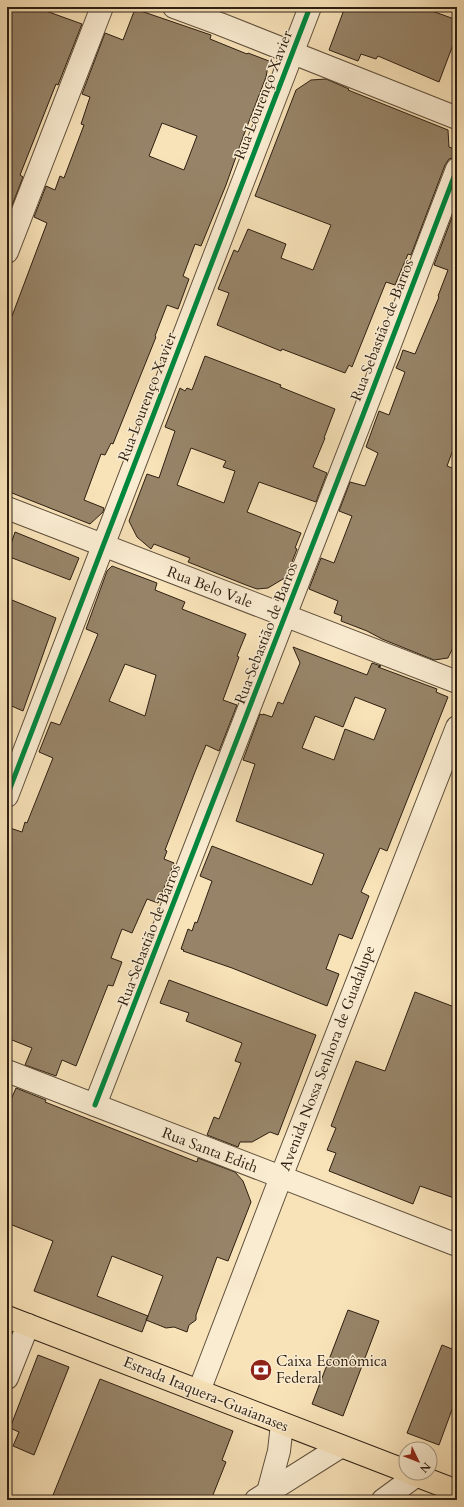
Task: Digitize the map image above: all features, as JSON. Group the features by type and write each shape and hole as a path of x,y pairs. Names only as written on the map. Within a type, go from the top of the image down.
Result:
{"main road":[{"name":"Estrada Itaquera-Guaianases","path":"7,1317 398,1468"},
{"name":"Estrada Itaquera-Guaianases","path":"431,1481 457,1491"}],"street":[{"path":"7,252 102,7"},
{"path":"174,7 457,118"},
{"name":"Rua Lourenço Xavier","path":"7,796 102,545 310,7"},
{"name":"Rua Sebastião de Barros","path":"95,1105 457,169"},
{"name":"Rua Belo Vale","path":"7,508 457,682"},
{"name":"Avenida Nossa Senhora de Guadalupe","path":"199,1391 457,727"},
{"name":"Rua Santa Edith","path":"7,1071 457,1245"},
{"path":"7,1378 28,1325"},
{"path":"267,1497 279,1451 282,1424"},
{"path":"267,1497 340,1446"},
{"path":"383,1500 403,1481"}],"building":[{"path":"7,7 35,7 82,24 58,85 56,84 20,175 23,177 11,208 7,207"},
{"path":"345,7 421,7 457,20 457,34 439,82 378,56 376,59 361,54 358,61 329,50"},
{"path":"135,9 211,35 210,39 269,61 266,77 226,185 201,246 195,244 183,276 189,279 178,309 167,305 155,336 156,337 113,444 111,443 105,455 101,454 84,500 104,508 103,512 90,524 7,491 7,315 12,316 47,223 34,217 46,186 55,190 60,176 64,178 84,125 81,124 90,97 82,94 105,33 123,40","holes":["162,123 197,136 184,170 149,156"]},
{"path":"326,79 349,89 348,90 448,130 449,147 457,150 457,157 449,159 445,165 411,255 408,254 395,285 386,282 352,367 349,365 345,373 282,349 281,351 217,325 229,293 218,289 234,250 238,252 248,229 286,244 281,258 313,270 331,225 255,196 296,90 311,80"},
{"path":"457,204 457,439 447,466 457,470 457,639 448,658 434,660 341,621 342,616 334,613 338,601 309,589 321,558 334,563 352,516 339,511 350,482 365,486 378,453 366,447 379,411 389,415 405,372 396,368 403,350 415,354 439,297 438,296 448,270 434,265"},
{"path":"205,356 281,385 280,387 335,409 313,467 327,473 316,502 259,482 247,512 301,533 295,548 297,549 285,580 283,579 268,588 257,589 246,585 188,562 190,558 154,544 151,549 137,537 129,521 147,474 159,478 175,431 165,427 180,388 185,391 187,388 192,390","holes":["191,448 226,461 223,467 235,471 224,503 177,485"]},
{"path":"15,532 79,558 70,580 7,556"},
{"path":"112,566 157,583 155,590 185,602 182,609 246,634 237,656 239,657 223,700 237,705 219,751 206,745 195,772 165,850 167,851 164,859 174,863 158,903 147,899 132,933 122,929 111,958 122,962 113,986 108,985 76,1066 62,1060 56,1076 25,1065 32,1048 7,1038 7,827 22,832 53,758 39,752 51,722 60,725 98,634 86,629 107,571","holes":["125,664 156,675 145,716 109,701"]},
{"path":"7,598 56,618 23,711 7,704"},
{"path":"293,647 367,675 372,663 381,666 378,667 437,689 436,692 448,697 387,851 380,848 361,892 369,896 352,939 339,934 326,969 339,974 327,1006 181,949 188,929 192,931 195,922 197,923 212,881 200,876 212,846 312,885 324,854 236,821 255,764 243,760 260,714 272,717 278,702 283,704 300,663","holes":["355,697 386,709 374,740 345,729 334,760 302,748 315,716 343,727"]},
{"path":"169,980 316,1035 278,1135 270,1132 252,1142 240,1142 238,1147 207,1135 214,1117 219,1119 241,1063 235,1061 242,1043 186,1021 189,1013 160,1003"},
{"path":"415,992 457,1008 457,1199 420,1186 413,1204 329,1171 336,1153 327,1150 336,1128 331,1126 356,1061 385,1071"},
{"path":"16,1088 46,1100 45,1102 197,1162 198,1158 235,1172 243,1181 251,1202 228,1261 217,1257 196,1315 196,1320 189,1325 187,1332 174,1327 166,1328 146,1320 142,1332 34,1291 53,1241 7,1223 7,1109","holes":["112,1256 163,1276 148,1316 97,1296"]},
{"path":"348,1310 379,1321 343,1416 312,1404"},
{"path":"442,1345 457,1351 457,1396 439,1445 438,1441 428,1441 407,1433"},
{"path":"38,1355 69,1367 34,1455 13,1446 19,1432 10,1428"},
{"path":"100,1379 233,1431 222,1460 226,1462 211,1500 51,1500"}],"cycle path":[{"path":"7,796 310,7"},
{"path":"95,1105 457,169"}],"place":[{"name":"Caixa Econômica Federal","path":"261,1370"}]}
